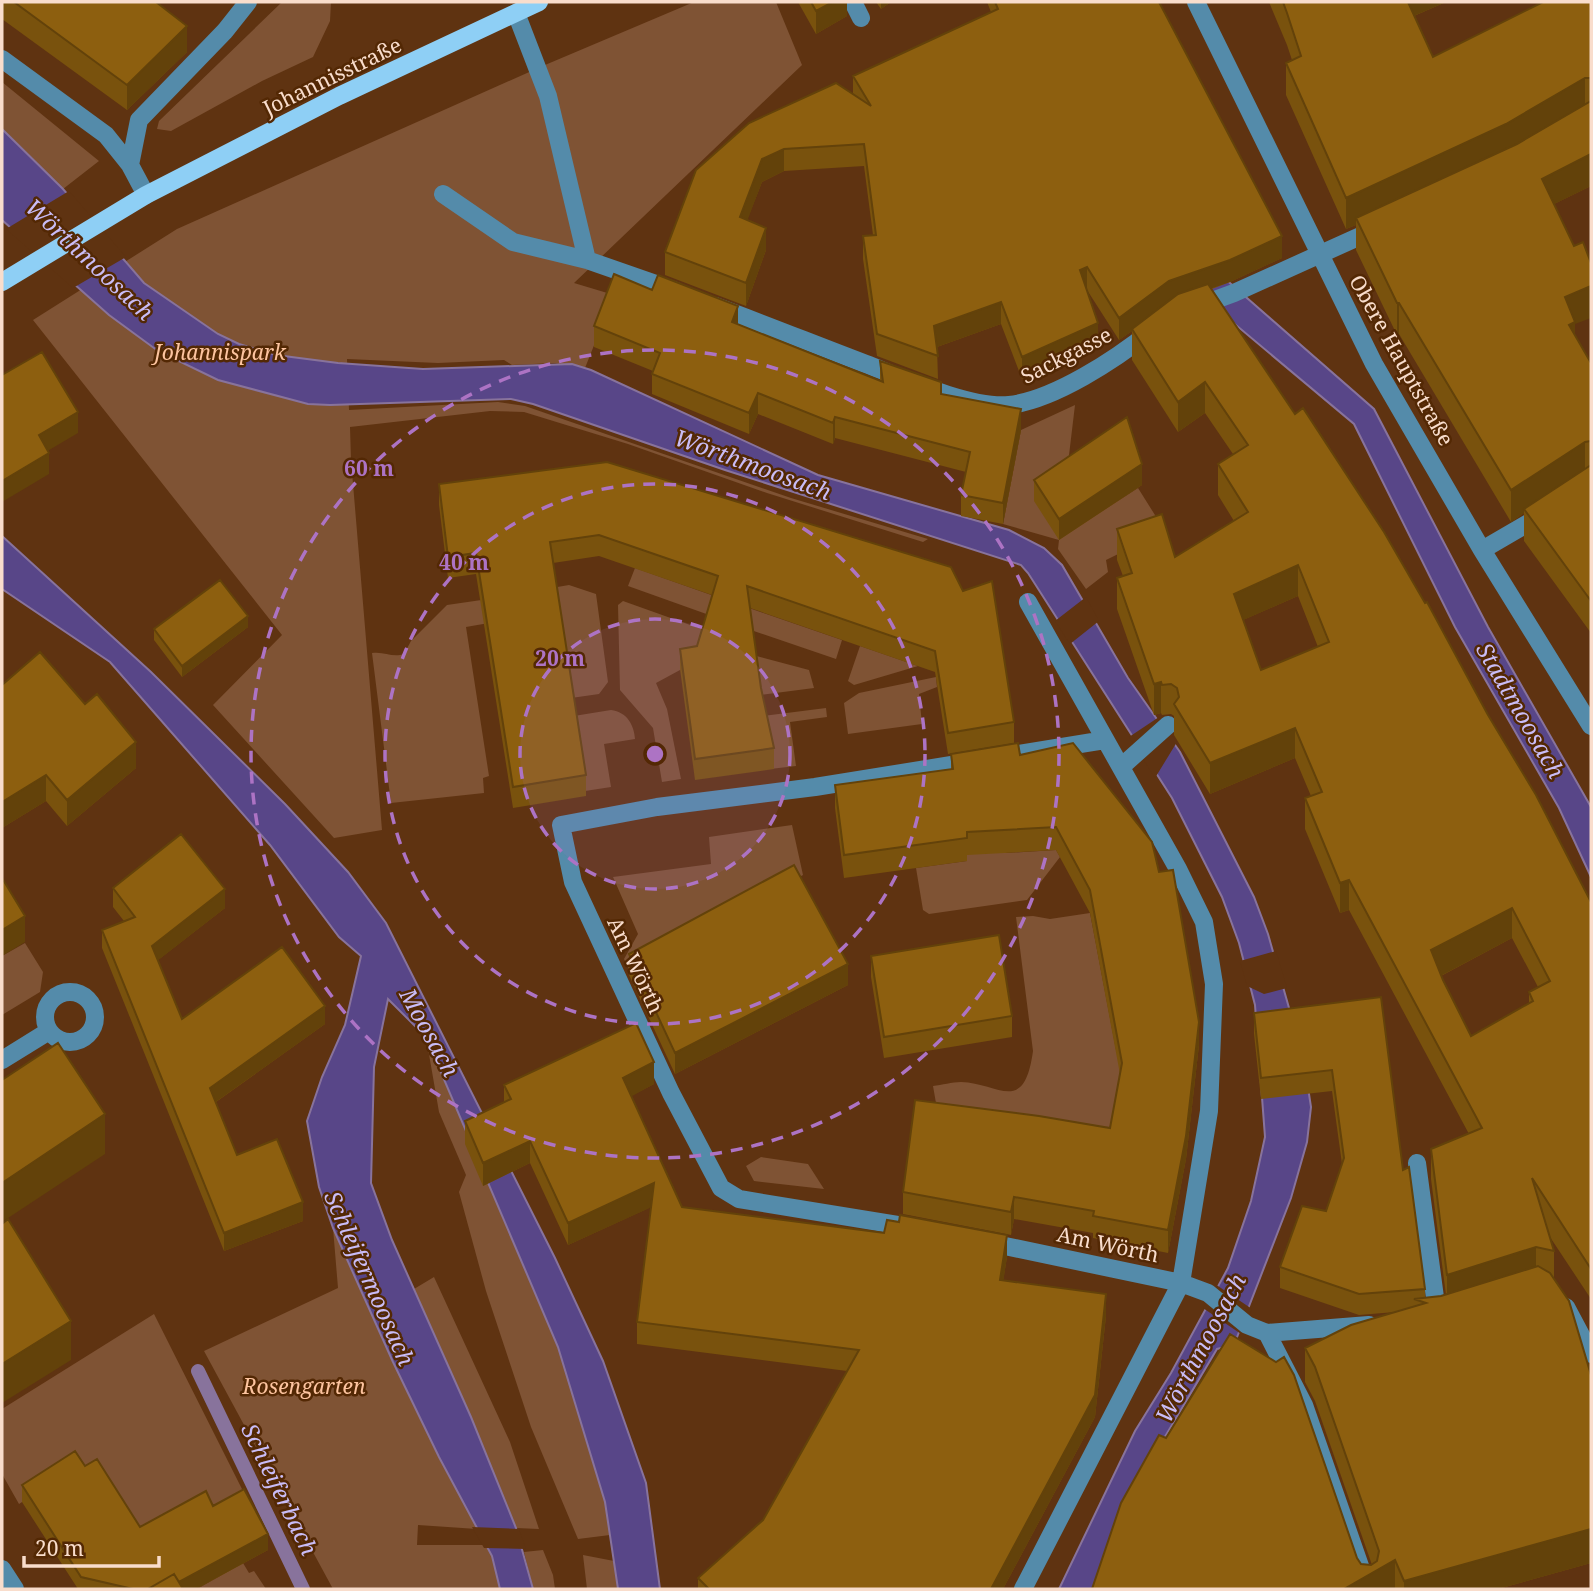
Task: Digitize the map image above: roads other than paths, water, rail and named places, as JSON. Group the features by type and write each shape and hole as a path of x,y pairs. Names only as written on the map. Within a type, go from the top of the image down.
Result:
{"main road":[{"name":"Johannisstraße","path":"2,282 146,195 339,96 539,2"}],"street":[{"path":"130,165 139,120 225,31 247,2"},
{"name":"Obere Hauptstraße","path":"1199,3 1374,363 1482,550 1591,726"},
{"path":"516,13 548,96 587,260"},
{"path":"2,59 106,135 130,165 146,195"},
{"name":"Sackgasse","path":"443,194 513,242 587,260 663,286 922,386 976,401 1006,405 1023,403 1083,377 1122,354 1163,322"},
{"path":"1184,311 1234,293 1390,222"},
{"path":"1482,550 1560,504"},
{"name":"Am Wörth","path":"1023,1589 1181,1283 1209,1111 1214,984 1203,922 1127,762 1105,740 1028,602"},
{"path":"1127,762 1168,725"},
{"name":"Am Wörth","path":"932,1231 739,1199 721,1188 671,1093 573,882 561,825 657,807 815,787 1105,740"},
{"path":"2,1060 49,1031"},
{"path":"1417,1163 1438,1319"},
{"name":"Am Wörth","path":"972,1239 1181,1283 1208,1293 1247,1325 1266,1333 1385,1324"},
{"path":"1556,1297 1565,1304 1591,1354"},
{"path":"1266,1333 1304,1405 1368,1589"},
{"path":"2,1569 15,1589"}],"water":[{"name":"Wörthmoosach","path":"2,129 63,189 144,283 218,334 239,344 276,355 423,369 572,364 591,370 818,475 1009,530 1044,548 1062,565 1128,678 1180,752 1254,897 1268,934 1295,1029 1311,1107 1307,1142 1291,1198 1234,1345 1217,1349 1153,1457 1102,1589 1059,1589 1135,1431 1171,1373 1228,1268 1251,1201 1265,1137 1255,1005 1239,943 1222,897 1172,798 1028,573 1021,565 725,470 533,404 511,399 308,404 218,380 158,351 109,315 2,220"},
{"name":"Stadtmoosach","path":"1207,263 1374,409 1488,627 1591,807 1591,877 1559,808 1455,627 1354,424 1187,284"},
{"path":"2,536 151,672 285,804 348,872 386,923 555,1258 603,1361 646,1483 660,1589 618,1589 605,1502 558,1347 426,1037 388,999 374,1067 371,1183 392,1240 471,1417 516,1528 533,1589 500,1589 492,1556 439,1457 393,1362 333,1228 319,1187 307,1121 322,1077 345,1025 361,956 339,937 270,845 110,662 2,589"}],"waterway":[{"name":"Schleiferbach","path":"198,1371 303,1589"}],"park label":[{"name":"Johannispark","path":"220,352"},
{"name":"Rosengarten","path":"304,1386"}],"water label":[{"name":"Moosach","path":"430,1032"},
{"name":"Schleifermoosach","path":"370,1278"}]}
